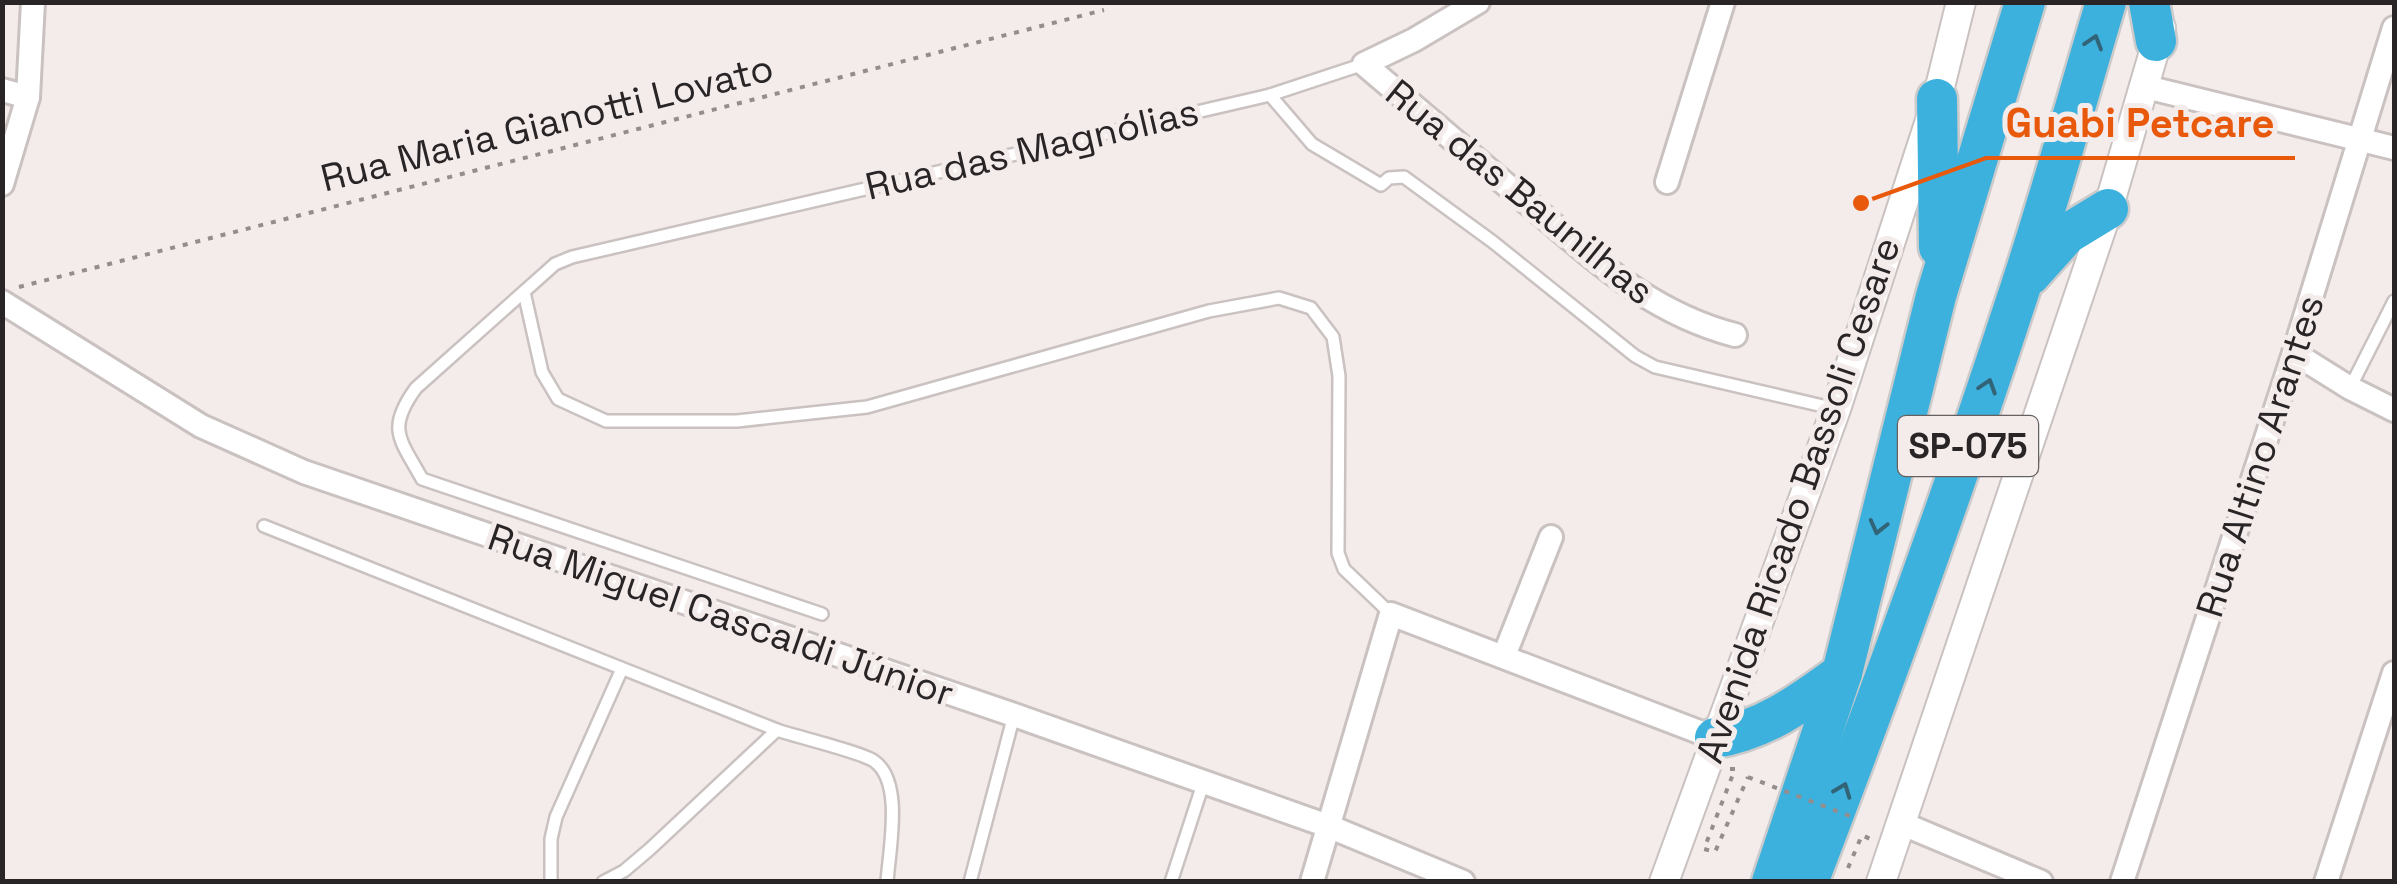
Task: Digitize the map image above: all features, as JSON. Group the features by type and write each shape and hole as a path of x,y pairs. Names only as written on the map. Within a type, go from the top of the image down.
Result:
{"highway":[{"name":"SP-075","path":"1772,882 1842,673 1936,296 2025,2"},
{"name":"SP-075","path":"1808,882 1899,644 2018,296 2106,2"},
{"path":"1936,296 1940,182 1937,99"},
{"path":"2018,296 2053,247 2108,209"},
{"path":"1710,753 1797,706 1842,673"}],"street":[{"path":"2,184 28,97 33,2"},
{"name":"Rua das Magnólias","path":"1364,64 1478,2"},
{"path":"1667,182 1723,2"},
{"name":"Avenida Ricado Bassoli Cesare","path":"1664,882 1836,409 1937,99 1961,2"},
{"path":"1882,882 2108,209 2142,86 2153,22 2168,2"},
{"name":"Rua Altino Arantes","path":"2122,882 2294,353 2394,28"},
{"name":"Rua das Baunilhas","path":"1364,64 1650,301 1697,325 1736,334"},
{"path":"2142,86 2394,148"},
{"path":"2,90 28,97"},
{"name":"Rua Miguel Cascaldi Júnior","path":"2,302 201,426 304,472 1328,826 1463,882"},
{"path":"2294,353 2394,410"},
{"path":"1504,656 1551,537"},
{"path":"1312,882 1391,614 1504,656 1710,753"},
{"path":"2326,882 2394,672"},
{"path":"1898,837 2041,882"}],"lane":[{"name":"Rua das Magnólias","path":"524,292 555,264 572,257 1270,95 1364,64"},
{"path":"1270,95 1312,144 1381,185 1389,178 1404,177 1493,242 1614,340 1655,367 1836,409"},
{"path":"822,614 422,479 398,436 400,410 416,388 524,292 542,372 558,399 606,421 737,422 867,406 1210,311 1279,298 1311,308 1333,337 1339,376 1338,552 1344,569 1391,614"},
{"path":"2350,388 2394,301"},
{"path":"264,526 621,671 874,762 887,777 893,801 887,882"},
{"path":"551,882 551,839 556,817 621,671"},
{"path":"970,882 1014,715"},
{"path":"603,882 624,871 650,849 777,730"},
{"path":"1171,882 1203,784"}],"path":[{"name":"Rua Maria Gianotti Lovato","path":"2,291 1104,10"},
{"path":"1710,753 1735,769 1704,849 1714,852 1748,777 1855,818"},
{"path":"1842,882 1862,835 1898,837"}],"place":[{"name":"Guabi Petcare","path":"1861,203"}]}
